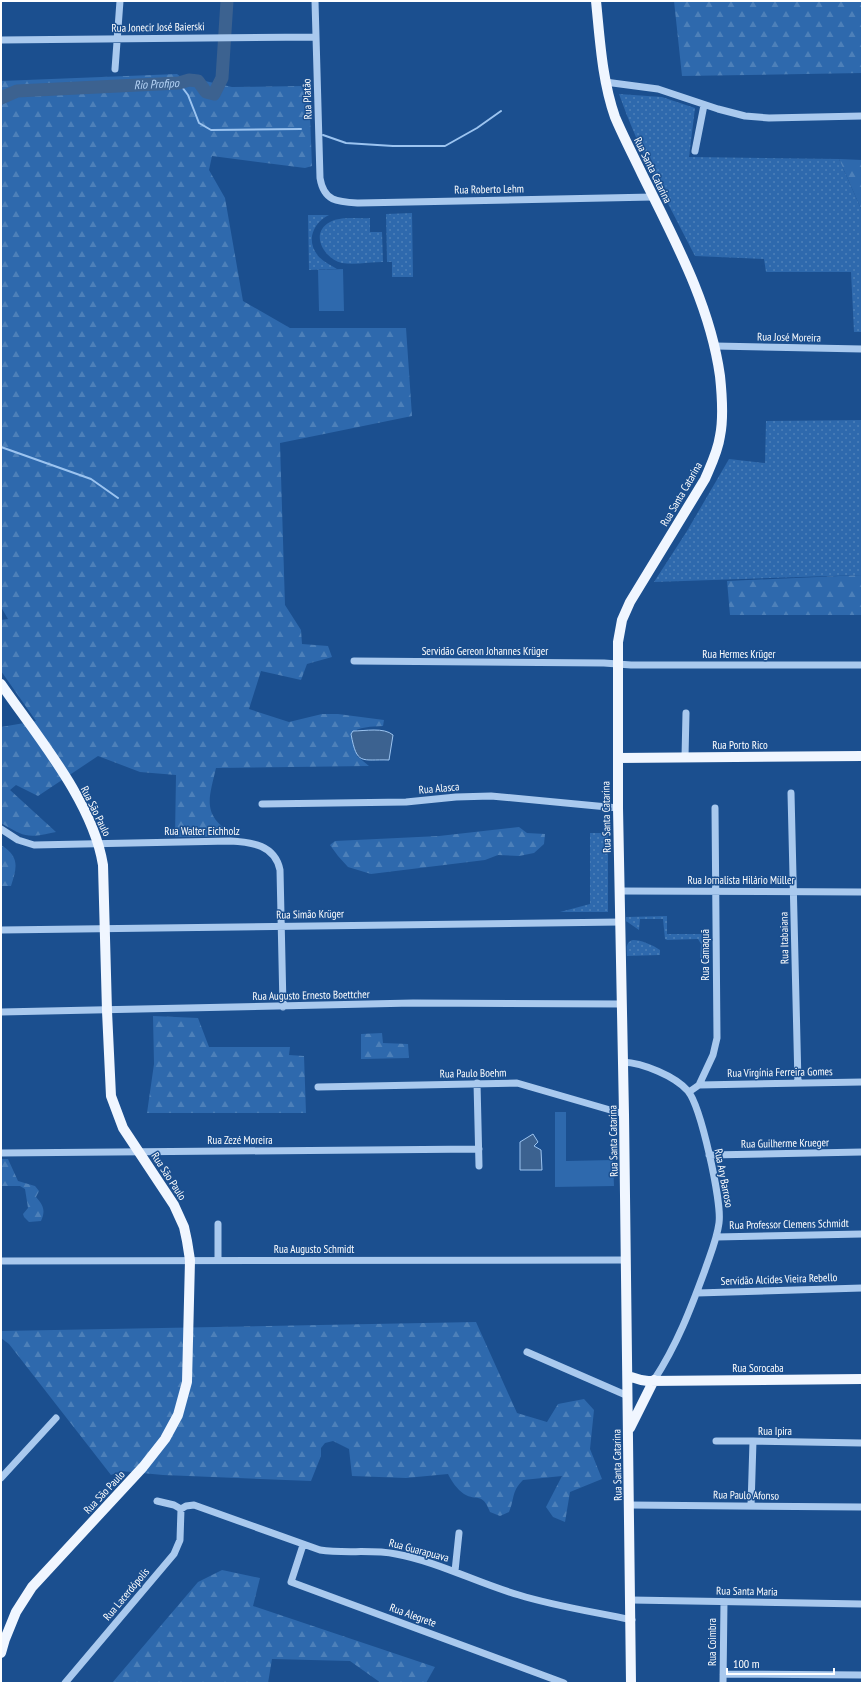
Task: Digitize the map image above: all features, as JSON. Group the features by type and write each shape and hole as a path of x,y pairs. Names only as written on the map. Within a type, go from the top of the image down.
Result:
{"main road":[{"name":"Rua Santa Catarina","path":"596,1 605,82 616,119 701,299 715,346 721,386 722,412 720,437 705,479 625,612 619,631 617,664 618,808 632,1620 631,1683"},
{"name":"Rua São Paulo","path":"1,684 69,782 90,819 99,844 103,864 111,1096 123,1128 163,1186 174,1205 184,1227 190,1260 187,1382 182,1402 172,1427 144,1467 32,1587 20,1605 11,1624 1,1653"},
{"name":"Rua Porto Rico","path":"618,758 862,756"},
{"name":"Rua Sorocaba","path":"628,1376 641,1380 862,1379"},
{"path":"629,1430 654,1380"}],"street":[{"path":"115,69 120,1"},
{"name":"Rua Platão","path":"315,1 320,178 321,186 326,195"},
{"name":"Rua Jonecir José Baierski","path":"1,40 316,37"},
{"path":"605,82 658,89 734,114 757,117 862,116"},
{"path":"695,150 704,105"},
{"name":"Rua Roberto Lehm","path":"326,195 335,200 359,202 653,197"},
{"name":"Rua José Moreira","path":"715,346 862,349"},
{"name":"Servidão Gereon Johannes Krüger","path":"354,661 604,662 617,664"},
{"name":"Rua Hermes Krüger","path":"617,664 862,665"},
{"path":"685,757 686,713"},
{"name":"Rua Itabaiana","path":"791,793 798,1083"},
{"name":"Rua Alasca","path":"262,804 406,802 456,797 491,796 618,808"},
{"name":"Rua Camaquã","path":"689,1092 699,1085 713,1055 717,1038 715,808"},
{"name":"Rua Walter Eichholz","path":"1,829 18,840 34,845 230,840 250,842 266,848 278,862 280,877 280,926 284,1007"},
{"name":"Rua Jornalista Hilário Müller","path":"619,891 862,892"},
{"name":"Rua Simão Krüger","path":"1,930 620,922"},
{"name":"Rua Augusto Ernesto Boettcher","path":"1,1012 107,1011 413,1003 621,1004"},
{"path":"623,1062 631,1062 650,1067 677,1082 689,1092"},
{"name":"Rua Virgínia Ferreira Gomes","path":"699,1085 862,1082"},
{"path":"477,1083 479,1166"},
{"name":"Rua Paulo Boehm","path":"318,1087 507,1083 525,1085 624,1114"},
{"name":"Rua Ary Barroso","path":"654,1380 680,1334 697,1293 716,1237 720,1210 709,1155 697,1113 689,1092"},
{"name":"Rua Zezé Moreira","path":"1,1153 479,1148"},
{"name":"Rua Guilherme Krueger","path":"709,1155 862,1152"},
{"path":"218,1224 218,1260"},
{"name":"Rua Professor Clemens Schmidt","path":"716,1237 862,1234"},
{"name":"Rua Augusto Schmidt","path":"1,1261 626,1260"},
{"name":"Servidão Alcides Vieira Rebello","path":"697,1293 862,1288"},
{"path":"527,1352 628,1396"},
{"path":"1,1478 56,1418"},
{"path":"716,1441 753,1441"},
{"name":"Rua Ipira","path":"751,1506 753,1441 862,1443"},
{"name":"Rua Guarapuava","path":"157,1501 167,1503 181,1509 186,1506 194,1505 303,1545 330,1551 370,1551 395,1554 455,1571 520,1596 632,1620"},
{"name":"Rua Paulo Afonso","path":"630,1505 862,1507"},
{"name":"Rua Lacerdópolis","path":"65,1683 174,1554 180,1540 181,1509"},
{"path":"455,1571 459,1533"},
{"name":"Rua Alegrete","path":"303,1545 291,1582 564,1683"},
{"name":"Rua Santa Maria","path":"631,1600 862,1604"},
{"name":"Rua Coimbra","path":"723,1683 724,1602"},
{"path":"723,1674 862,1675"}],"green space":[{"path":"674,1 862,1 862,73 682,76"},
{"path":"177,74 193,86 205,81 232,87 304,86 309,91 312,166 305,168 212,156 209,170 225,198 243,301 290,328 406,328 412,416 280,443 285,605 301,630 302,644 328,646 332,657 307,664 301,680 261,671 249,709 289,722 322,714 338,714 384,720 383,726 361,728 351,734 357,756 369,766 216,768 211,790 210,807 212,814 217,821 235,836 175,837 176,775 140,772 98,756 38,796 16,785 10,790 56,832 33,836 22,834 1,823 1,727 36,721 1,671 1,620 8,619 1,607 1,81"},
{"path":"619,94 662,97 695,108 689,157 839,159 862,211 862,332 854,332 851,272 766,272 764,259 695,256 645,156"},
{"path":"839,159 862,160 862,211"},
{"path":"412,213 413,277 392,277 392,262 387,262 386,214"},
{"path":"308,215 329,215 323,218 315,228 312,245 319,257 337,269 309,270"},
{"path":"345,218 370,218 370,232 382,232 383,262 357,264 342,263 335,261 321,245 320,232 330,222"},
{"path":"343,269 344,311 319,311 318,270"},
{"path":"862,420 862,575 654,582 687,531 729,459 765,463 766,421"},
{"path":"862,575 862,615 730,615 727,581"},
{"path":"519,827 527,833 545,834 544,844 534,853 519,856 498,855 485,860 371,874 348,867 330,845 335,841 439,836"},
{"path":"590,833 608,833 608,912 560,912 590,904"},
{"path":"1,845 7,849 14,858 15,873 11,886 1,886"},
{"path":"667,916 667,934 707,934 707,959 700,959 701,944 698,939 665,939 663,919 640,919 639,930 626,921 626,917"},
{"path":"633,940 654,946 660,950 660,955 627,956 628,944"},
{"path":"153,1016 198,1018 209,1047 290,1047 289,1055 304,1056 306,1113 147,1113 154,1064"},
{"path":"382,1033 383,1043 408,1044 409,1058 361,1059 361,1034"},
{"path":"555,1112 566,1112 566,1161 613,1160 614,1186 555,1187"},
{"path":"1,1159 8,1159 18,1181 35,1186 39,1191 36,1197 43,1208 41,1221 29,1222 24,1217 23,1214 28,1208 25,1189 20,1186 1,1186"},
{"path":"476,1322 517,1413 547,1422 558,1404 584,1399 594,1410 590,1449 602,1479 570,1492 565,1522 553,1517 546,1507 562,1476 523,1480 515,1492 509,1512 500,1516 490,1512 482,1499 469,1496 461,1492 448,1474 406,1478 352,1476 349,1449 333,1441 325,1443 321,1448 321,1456 311,1481 163,1475 121,1471 111,1475 9,1344 1,1338 1,1331"},
{"path":"222,1570 260,1578 253,1606 435,1667 426,1683 381,1683 350,1661 272,1659 268,1683 112,1683 198,1582"}],"shaded area":[{"path":"380,730 393,735 389,760 366,760 358,756 351,734 353,731"},
{"path":"533,1134 538,1142 534,1146 541,1150 542,1170 520,1170 520,1142"}],"waterway":[{"name":"Rio Profipo","path":"1,98 17,91 179,83 189,80 198,81 206,92 214,94 222,78 227,1"},
{"path":"179,83 188,95 199,123 211,130 301,129"},
{"path":"323,135 346,143 393,146 445,146 477,128 501,111"},
{"path":"1,447 91,479 118,498"}]}
